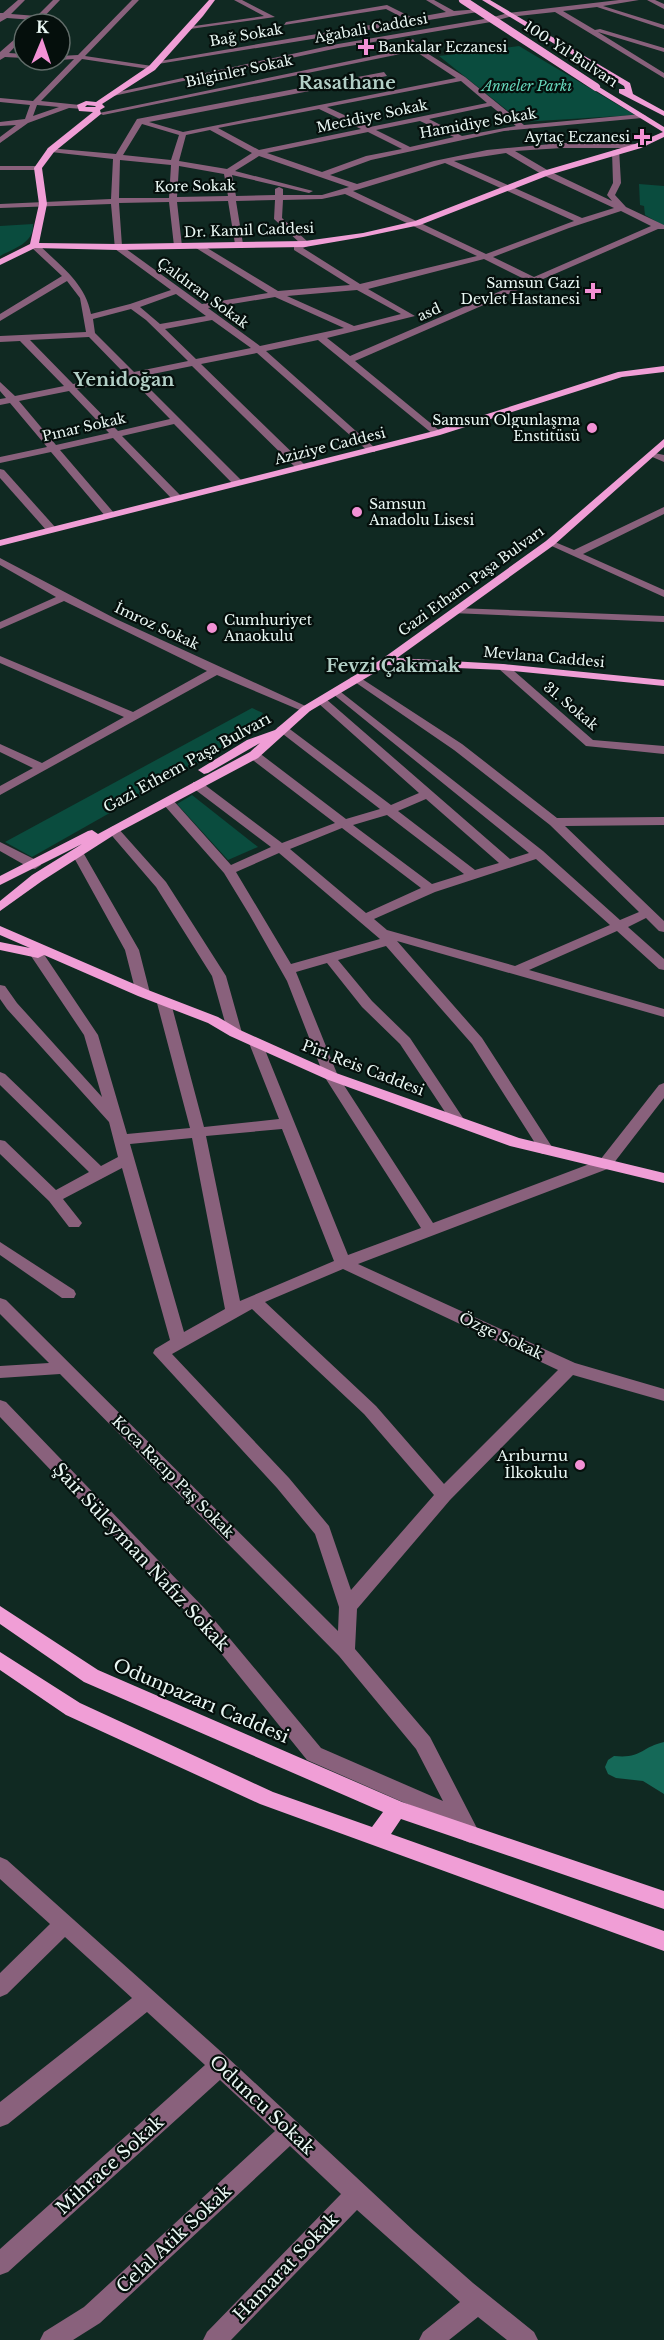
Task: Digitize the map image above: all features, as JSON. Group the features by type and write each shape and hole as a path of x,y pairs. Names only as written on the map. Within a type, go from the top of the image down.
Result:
{"main road":[{"path":"0,262 34,245 43,204 38,168 51,150 98,110 113,94 155,65 212,0"},
{"name":"100. Yıl Bulvarı","path":"463,0 664,132"},
{"name":"100. Yıl Bulvarı","path":"476,0 630,96 664,114"},
{"path":"485,0 499,9 508,11 627,85 630,96"},
{"path":"80,107 86,104 98,110"},
{"name":"Dr. Kamil Caddesi","path":"34,245 118,247 305,244 417,223 546,173 638,146 664,132"},
{"path":"621,374 664,357"},
{"name":"Aziziye Caddesi","path":"0,543 437,433 621,374 664,369"},
{"name":"Gazi Etham Paşa Bulvarı","path":"284,728 306,709 386,661 550,543 664,442"},
{"name":"Mevlana Caddesi","path":"386,661 502,667 664,682"},
{"name":"Gazi Ethem Paşa Bulvarı","path":"0,907 37,878 113,830 254,755 284,728"},
{"name":"Gazi Ethem Paşa Bulvarı","path":"0,881 35,865 140,808 250,743 284,728"},
{"name":"Piri Reis Caddesi","path":"0,930 164,1002 213,1020 256,1043 331,1076 515,1142 664,1178"},
{"name":"Piri Reis Caddesi","path":"0,946 61,957"},
{"name":"Odunpazarı Caddesi","path":"0,1614 91,1676 397,1809 465,1826 664,1900"},
{"path":"0,1660 73,1709 267,1798 664,1941"},
{"path":"376,1838 397,1809"}],"street":[{"path":"2,17 22,0"},
{"path":"45,12 57,0"},
{"path":"0,141 25,121 36,102 136,0"},
{"path":"237,0 286,24 304,38"},
{"path":"429,0 453,13"},
{"path":"541,0 664,76"},
{"name":"Ağabali Caddesi","path":"113,94 338,46 411,34 508,11 636,0"},
{"path":"650,0 664,7"},
{"path":"594,5 664,27"},
{"path":"286,24 387,7 412,20"},
{"name":"Bağ Sokak","path":"72,57 155,65 304,38 481,10"},
{"path":"609,33 664,15"},
{"path":"190,27 272,17"},
{"path":"583,27 664,50"},
{"path":"411,34 416,49 462,79 521,126"},
{"path":"622,51 664,39"},
{"path":"1,56 12,45"},
{"path":"338,46 394,79"},
{"name":"Bilginler Sokak","path":"98,110 416,49"},
{"path":"654,70 664,67"},
{"path":"242,68 262,80 295,93 419,154"},
{"path":"135,120 295,93 384,74"},
{"path":"135,120 183,134 462,79"},
{"path":"405,84 415,88"},
{"path":"0,100 80,107"},
{"name":"Mecidiye Sokak","path":"258,153 491,104"},
{"path":"0,130 71,107"},
{"path":"98,110 121,117"},
{"name":"Hamidiye Sokak","path":"322,175 369,158 521,126 642,117"},
{"path":"422,119 460,138"},
{"path":"118,247 115,201 116,160 120,157 135,120"},
{"path":"0,124 25,121"},
{"path":"211,127 258,153 357,187"},
{"path":"178,246 173,200 174,157 183,134"},
{"path":"51,150 175,163 228,172 317,193 346,191 442,162 507,150 565,145 638,146"},
{"path":"507,150 546,173 660,227"},
{"path":"616,152 617,183 611,195 622,208"},
{"path":"228,172 258,153"},
{"path":"429,158 582,221"},
{"path":"0,168 38,168"},
{"path":"294,174 302,168"},
{"path":"228,172 239,244"},
{"path":"278,185 286,179"},
{"path":"278,185 280,198 278,219 305,244 297,248 358,287 408,315 433,325"},
{"path":"346,191 532,279"},
{"name":"Kore Sokak","path":"0,206 322,197 346,191"},
{"path":"201,307 276,294 358,287 484,257 622,208"},
{"name":"asd","path":"349,360 433,325 532,279 660,227"},
{"path":"34,245 77,286 84,297 91,334 238,483"},
{"path":"199,246 276,294 353,329"},
{"name":"Çaldıran Sokak","path":"118,247 257,348 372,450"},
{"path":"0,318 68,278"},
{"path":"89,317 133,306 176,291"},
{"path":"133,306 159,327 301,466"},
{"path":"0,402 320,337 408,315"},
{"path":"159,327 214,317"},
{"path":"0,339 91,334"},
{"path":"320,337 437,433"},
{"path":"23,338 177,498"},
{"path":"0,385 110,516"},
{"name":"Pınar Sokak","path":"0,460 175,421"},
{"path":"653,454 664,459"},
{"path":"0,472 51,529"},
{"path":"576,553 664,510"},
{"path":"649,518 664,525"},
{"path":"550,543 664,594"},
{"name":"İmroz Sokak","path":"0,561 62,598 215,671 306,709"},
{"path":"0,626 62,598"},
{"path":"456,611 664,619"},
{"path":"0,659 134,717"},
{"name":"31. Sokak","path":"502,667 590,743 664,750"},
{"path":"0,791 215,671"},
{"path":"356,678 458,747 554,822 664,928"},
{"path":"337,692 538,854 664,966"},
{"path":"322,701 508,864"},
{"path":"284,728 473,875"},
{"path":"0,748 42,767"},
{"path":"254,755 430,889"},
{"path":"196,785 280,848 386,937 477,1041 548,1150"},
{"path":"229,871 280,848 345,823 390,810 429,793"},
{"path":"168,802 229,871 288,970 331,1076 430,1230"},
{"path":"554,822 664,821"},
{"path":"113,830 161,885 219,976 235,1033"},
{"path":"0,846 35,865"},
{"path":"78,854 132,950 143,993"},
{"path":"365,918 430,889 538,854"},
{"path":"516,971 647,913"},
{"path":"288,970 330,958 386,937 664,1013"},
{"path":"36,953 92,1035 178,1342"},
{"path":"330,958 367,1004 405,1041 458,1121"},
{"path":"0,989 12,1006 116,1122"},
{"path":"164,1002 198,1132 234,1312"},
{"path":"256,1043 344,1263"},
{"path":"0,1077 99,1173"},
{"path":"346,1651 348,1607 323,1531 283,1483 161,1353 253,1301 344,1263 606,1164 662,1094"},
{"path":"121,1140 289,1123"},
{"path":"0,1145 54,1197 74,1223"},
{"path":"54,1197 126,1159"},
{"path":"0,1247 68,1294"},
{"name":"Özge Sokak","path":"344,1263 570,1368 664,1395"},
{"path":"253,1301 370,1410 444,1496"},
{"name":"Koca Racıp Paş Sokak","path":"0,1304 346,1651 423,1743 465,1826"},
{"path":"0,1372 63,1368"},
{"path":"348,1607 444,1496 570,1368"},
{"name":"Şair Süleyman Nafız Sokak","path":"0,1406 200,1615 314,1754 465,1826"},
{"name":"Oduncu Sokak","path":"0,1866 477,2303 526,2340"},
{"path":"0,1987 64,1924"},
{"path":"0,2116 147,1999"},
{"name":"Mihrace Sokak","path":"0,2264 220,2066"},
{"name":"Celal Atik Sokak","path":"52,2340 92,2315 291,2131"},
{"name":"Hamarat Sokak","path":"215,2340 357,2194"},
{"path":"431,2340 477,2303"}],"green space":[{"name":"Anneler Parkı","path":"519,46 635,115 522,122 439,56"},
{"path":"639,184 664,186 664,226 645,215 644,206 640,205"},
{"path":"33,224 27,240 0,256 0,226"},
{"path":"252,708 263,713 249,734 32,857 5,842"},
{"path":"192,795 258,847 228,860 177,804"}],"shaded area":[{"path":"664,1742 664,1794 643,1781 616,1778 608,1774 605,1767 608,1760 614,1756 630,1756"}],"place":[{"name":"Bankalar Eczanesi","path":"366,47"},
{"name":"Aytaç Eczanesi","path":"642,137"},
{"name":"Samsun Gazi Devlet Hastanesi","path":"593,291"},
{"name":"Samsun Olgunlaşma Enstitüsü","path":"592,428"},
{"name":"Samsun Anadolu Lisesi","path":"357,512"},
{"name":"Cumhuriyet Anaokulu","path":"212,628"},
{"name":"Arıburnu İlkokulu","path":"580,1465"}],"district":[{"name":"Rasathane","path":"347,83"},
{"name":"Yenidoğan","path":"124,380"},
{"name":"Fevzi Çakmak","path":"393,666"}]}
